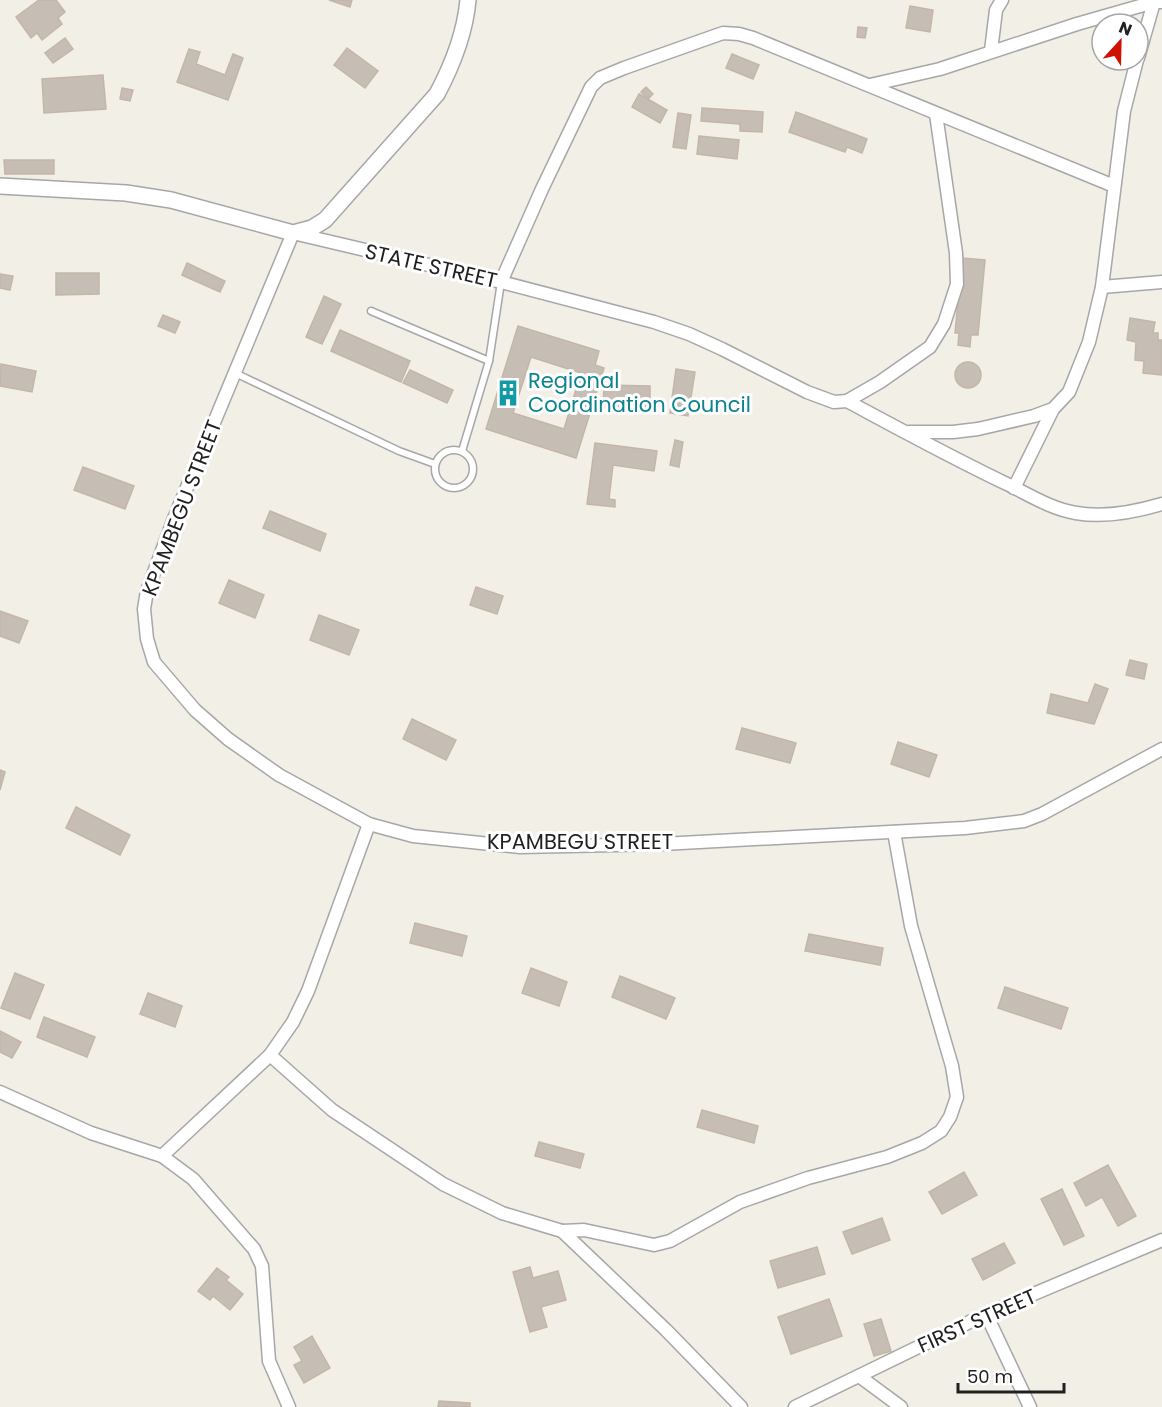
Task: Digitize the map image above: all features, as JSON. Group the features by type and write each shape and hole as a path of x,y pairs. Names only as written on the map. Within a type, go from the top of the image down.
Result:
{"street":[{"path":"292,232 312,228 325,220 437,94 449,71 460,41 468,0"},
{"path":"991,51 996,10 1002,0"},
{"path":"870,85 940,69 991,51 1156,1"},
{"path":"1150,20 1156,1"},
{"path":"501,282 586,95 600,78 723,33 753,38 1114,186"},
{"path":"1014,488 1053,409 1069,392 1089,342 1102,287 1126,103 1134,72"},
{"path":"847,402 930,347 944,324 957,284 956,252 936,114"},
{"name":"STATE STREET","path":"0,186 126,193 171,200 654,322 689,334 807,392 834,402 847,402 960,462 1042,502 1078,513 1100,515 1134,511 1162,504"},
{"name":"KPAMBEGU STREET","path":"292,232 173,521 147,591 144,609 149,646 154,662 195,710 228,739 279,776 369,824 413,836 520,847 662,844 964,828 1024,821 1070,800 1162,749"},
{"path":"1102,287 1162,282"},
{"path":"904,432 953,432 978,429 1053,409"},
{"path":"162,1156 270,1056 293,1022 308,991 369,824"},
{"path":"270,1056 332,1110 443,1185 502,1213 562,1231 584,1230 654,1245 670,1241 740,1202 808,1178 887,1157 922,1143 941,1131 950,1117 957,1097 952,1066 911,926 894,832"},
{"path":"0,1092 91,1133 162,1156 193,1179 254,1249 262,1266 269,1361 289,1407"},
{"path":"562,1231 666,1330 741,1407"},
{"name":"FIRST STREET","path":"795,1407 986,1314 1162,1240"},
{"path":"986,1314 1030,1407"},
{"path":"859,1376 901,1407"}],"lane":[{"path":"462,451 489,361 501,282"},
{"path":"371,311 489,361"},
{"path":"235,373 399,451 435,464"},
{"path":"451,450 462,451 470,458 474,467 472,477 467,485 458,489 448,488 439,483 435,474 435,464 441,454 451,450"}],"building":[{"path":"39,0 56,0 65,12 58,18 62,24 42,40 37,33 31,38 16,17"},
{"path":"329,0 352,0 350,7"},
{"path":"910,6 933,10 930,32 906,28"},
{"path":"858,27 867,28 865,38 857,37"},
{"path":"65,38 73,49 53,63 45,53"},
{"path":"347,48 378,71 365,88 334,65"},
{"path":"189,49 200,52 196,64 225,75 233,54 243,58 228,100 177,82"},
{"path":"732,54 759,65 753,79 726,68"},
{"path":"103,75 106,109 44,113 42,79"},
{"path":"646,87 653,94 648,99 641,92"},
{"path":"122,88 133,90 130,101 120,99"},
{"path":"639,94 667,110 660,123 632,107"},
{"path":"702,108 763,112 762,132 740,131 740,124 701,121"},
{"path":"796,112 867,139 862,153 847,147 845,152 789,132"},
{"path":"678,113 691,115 686,149 673,147"},
{"path":"699,136 739,140 737,159 697,154"},
{"path":"4,160 54,160 54,174 5,174"},
{"path":"962,258 985,260 978,335 971,335 970,347 958,345 959,333 955,333"},
{"path":"187,263 225,281 220,292 182,275"},
{"path":"56,273 99,273 99,294 56,295"},
{"path":"0,274 13,276 10,290 0,288"},
{"path":"324,296 341,304 322,344 306,337"},
{"path":"163,315 180,322 175,333 158,326"},
{"path":"1130,318 1155,322 1153,333 1158,333 1158,340 1162,340 1162,375 1143,373 1144,361 1135,360 1136,342 1127,340"},
{"name":"Regional Coordination Council","path":"518,326 599,351 595,365 604,368 576,458 486,429","holes":["531,357 581,373 564,429 513,413"]},
{"path":"340,330 410,361 401,382 331,351"},
{"path":"968,362 977,366 981,375 977,384 968,388 959,384 955,375 959,366"},
{"path":"1,364 36,371 32,392 0,386"},
{"path":"676,369 695,372 688,416 670,413"},
{"path":"410,370 453,390 447,403 403,383"},
{"path":"604,385 650,386 650,409 603,407"},
{"path":"675,440 683,442 679,467 670,465"},
{"path":"595,443 657,451 654,471 613,465 609,499 615,500 615,507 587,504"},
{"path":"83,467 134,486 125,509 74,490"},
{"path":"270,511 326,534 320,551 263,528"},
{"path":"229,580 264,595 255,618 219,603"},
{"path":"476,587 503,596 497,614 470,605"},
{"path":"0,611 28,621 19,643 0,636"},
{"path":"319,615 359,630 349,655 310,640"},
{"path":"1130,660 1147,664 1144,679 1126,675"},
{"path":"1095,684 1108,689 1094,724 1047,713 1051,694 1088,703"},
{"path":"412,719 456,740 446,760 403,739"},
{"path":"742,728 796,743 790,763 736,749"},
{"path":"898,742 937,755 929,777 891,764"},
{"path":"0,770 5,772 0,790"},
{"path":"76,807 130,835 120,855 66,828"},
{"path":"415,923 467,936 462,956 410,943"},
{"path":"809,934 883,948 880,965 805,951"},
{"path":"531,968 567,982 559,1006 522,993"},
{"path":"15,973 44,985 30,1019 1,1008"},
{"path":"620,976 675,998 666,1019 612,997"},
{"path":"1005,987 1068,1008 1061,1029 998,1008"},
{"path":"148,993 182,1006 175,1027 140,1014"},
{"path":"44,1017 95,1037 87,1057 37,1037"},
{"path":"0,1031 21,1042 12,1058 0,1052"},
{"path":"702,1110 758,1126 754,1143 697,1127"},
{"path":"539,1142 584,1154 580,1168 535,1156"},
{"path":"1108,1165 1136,1216 1118,1226 1102,1197 1086,1206 1074,1183"},
{"path":"964,1172 977,1195 942,1214 929,1192"},
{"path":"1062,1189 1084,1236 1064,1245 1041,1199"},
{"path":"882,1218 890,1240 852,1254 843,1232"},
{"path":"1004,1243 1015,1263 983,1280 972,1259"},
{"path":"817,1247 825,1274 778,1288 770,1261"},
{"path":"530,1267 533,1278 558,1271 566,1300 541,1307 547,1327 530,1332 513,1272"},
{"path":"217,1268 229,1277 226,1280 243,1294 230,1310 213,1296 210,1300 198,1291"},
{"path":"829,1299 842,1336 791,1354 778,1317"},
{"path":"881,1319 891,1351 874,1356 864,1324"},
{"path":"312,1336 330,1368 304,1383 294,1365 302,1361 294,1347"},
{"path":"439,1401 470,1403 470,1407 438,1407"}],"place":[{"name":"Regional Coordination Council","path":"508,393"}]}
